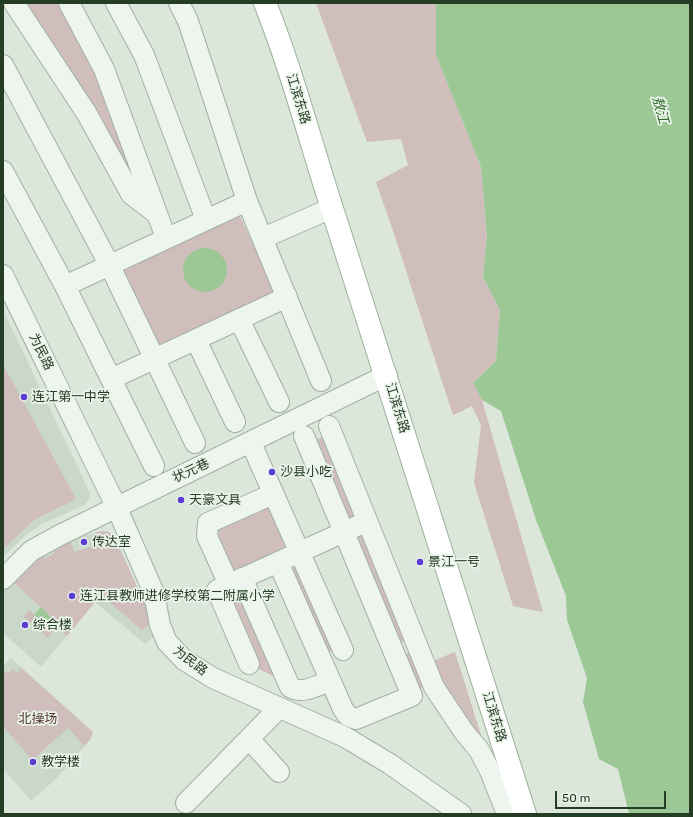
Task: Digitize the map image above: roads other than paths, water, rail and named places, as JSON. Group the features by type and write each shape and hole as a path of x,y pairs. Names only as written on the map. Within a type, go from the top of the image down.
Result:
{"main road":[{"name":"江滨东路","path":"265,3 281,45 332,208 387,375 525,814"}],"street":[{"path":"14,3 87,114 131,194 157,214"},
{"path":"69,3 104,69 166,238"},
{"path":"116,3 144,55 206,220"},
{"path":"178,3 188,21 247,201 321,381"},
{"path":"3,65 109,264 195,443"},
{"path":"3,171 65,286 154,466"},
{"path":"65,286 109,264 247,201"},
{"path":"263,238 332,208"},
{"name":"为民路","path":"3,275 116,506 154,593 160,625 167,642 172,648 194,668 213,678 345,737 390,764 461,814"},
{"path":"111,379 287,297"},
{"path":"239,319 279,402"},
{"path":"196,340 235,422"},
{"name":"状元巷","path":"3,579 31,551 116,506 250,443 387,375"},
{"path":"329,426 434,687 464,732 479,750 490,771 507,814"},
{"path":"278,562 330,681 343,709 348,716 356,719 412,696 345,531 304,436"},
{"path":"250,443 343,650"},
{"path":"273,494 208,523 207,536 236,582 290,687 294,690 301,691 330,681"},
{"path":"249,664 217,590 368,521"},
{"path":"394,652 416,644"},
{"path":"186,803 279,708"},
{"path":"249,739 279,772"}],"water":[{"name":"敖江","path":"436,3 690,3 690,814 629,814 618,769 599,759 583,702 587,678 567,620 566,596 536,520 501,411 482,400 473,383 496,361 500,310 483,277 487,235 481,167 436,55"},
{"path":"201,248 209,248 214,249 221,254 226,261 226,279 221,286 214,291 201,292 193,289 186,282 183,274 183,266 186,258 193,251"},
{"path":"41,607 52,618 46,625 34,615"}],"place":[{"name":"连江第一中学","path":"24,397"},
{"name":"沙县小吃","path":"272,472"},
{"name":"天豪文具","path":"181,500"},
{"name":"传达室","path":"84,542"},
{"name":"景江一号","path":"420,562"},
{"name":"连江县教师进修学校第二附属小学","path":"72,596"},
{"name":"综合楼","path":"25,625"},
{"name":"教学楼","path":"33,762"}],"park label":[{"name":"北操场","path":"38,719"}]}
